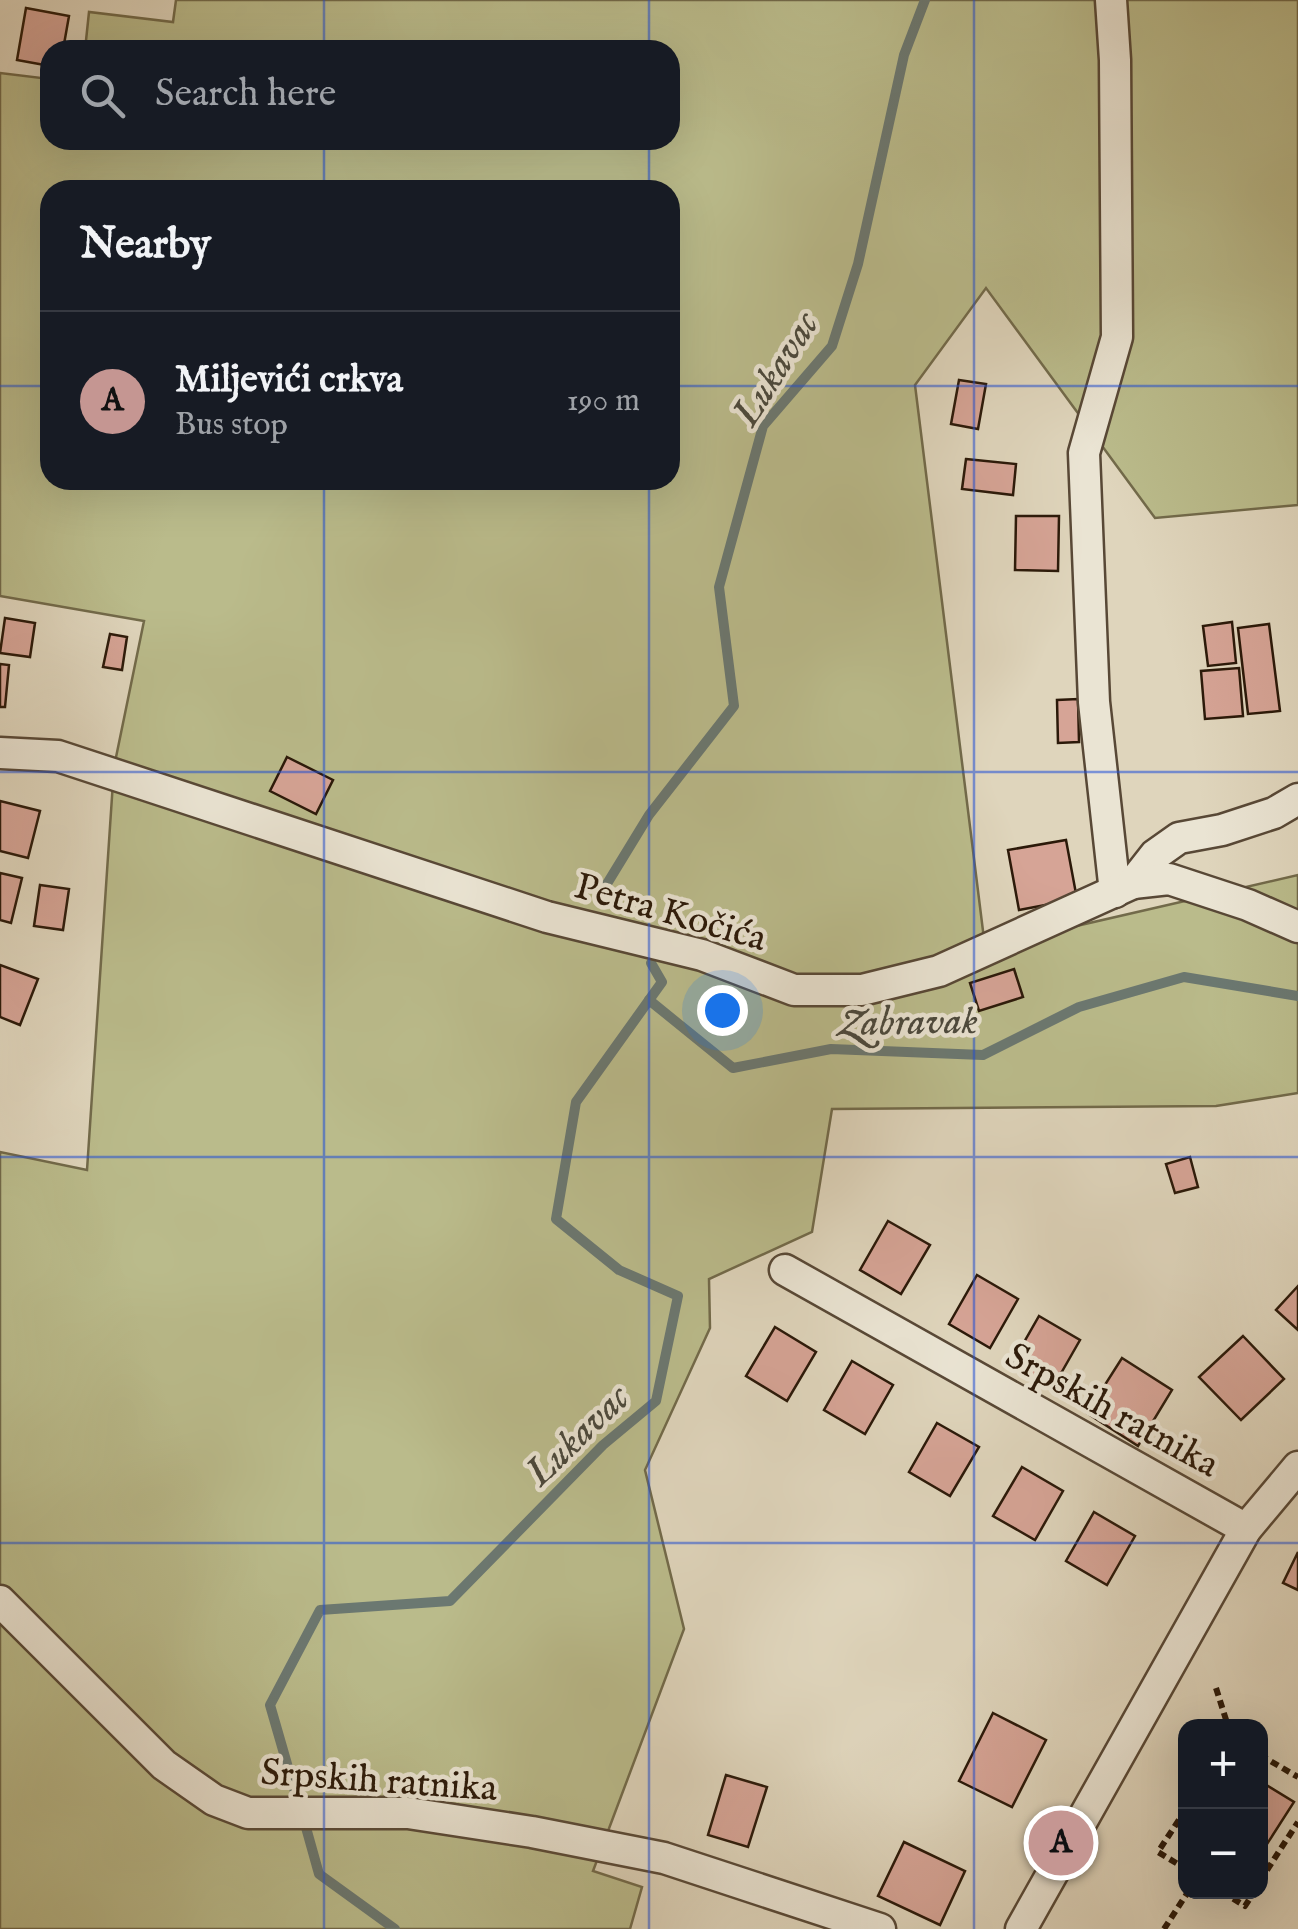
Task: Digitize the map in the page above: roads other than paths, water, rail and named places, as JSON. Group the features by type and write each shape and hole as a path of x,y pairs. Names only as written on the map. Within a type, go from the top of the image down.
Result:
{"street":[{"path":"1111,0 1117,337 1084,453 1094,702 1124,887 1168,879 1248,905 1298,927"},
{"name":"Petra Kočića","path":"0,754 58,756 546,917 702,954 794,990 862,990 939,970 1124,887 1155,855 1179,838 1256,818 1298,800"},
{"name":"Srpskih ratnika","path":"785,1270 1246,1530"},
{"path":"1021,1929 1246,1530 1298,1467"},
{"name":"Srpskih ratnika","path":"0,1601 164,1766 214,1800 248,1813 408,1813 532,1832 664,1858 880,1929"}],"waterway":[{"name":"Lukavac","path":"618,908 605,887 649,815 734,706 719,587 763,426 832,346 858,264 904,55 925,0"},
{"name":"Lukavac","path":"298,1802 270,1705 320,1610 450,1601 603,1445 656,1401 678,1296 619,1270 556,1219 576,1102 662,982 651,963"},
{"name":"Zabravak","path":"649,1000 733,1068 831,1049 983,1055 1079,1007 1184,977 1298,996"},
{"path":"305,1824 319,1874 395,1929"}],"place":[{"name":"Miljevići crkva","path":"1061,1843"}]}
